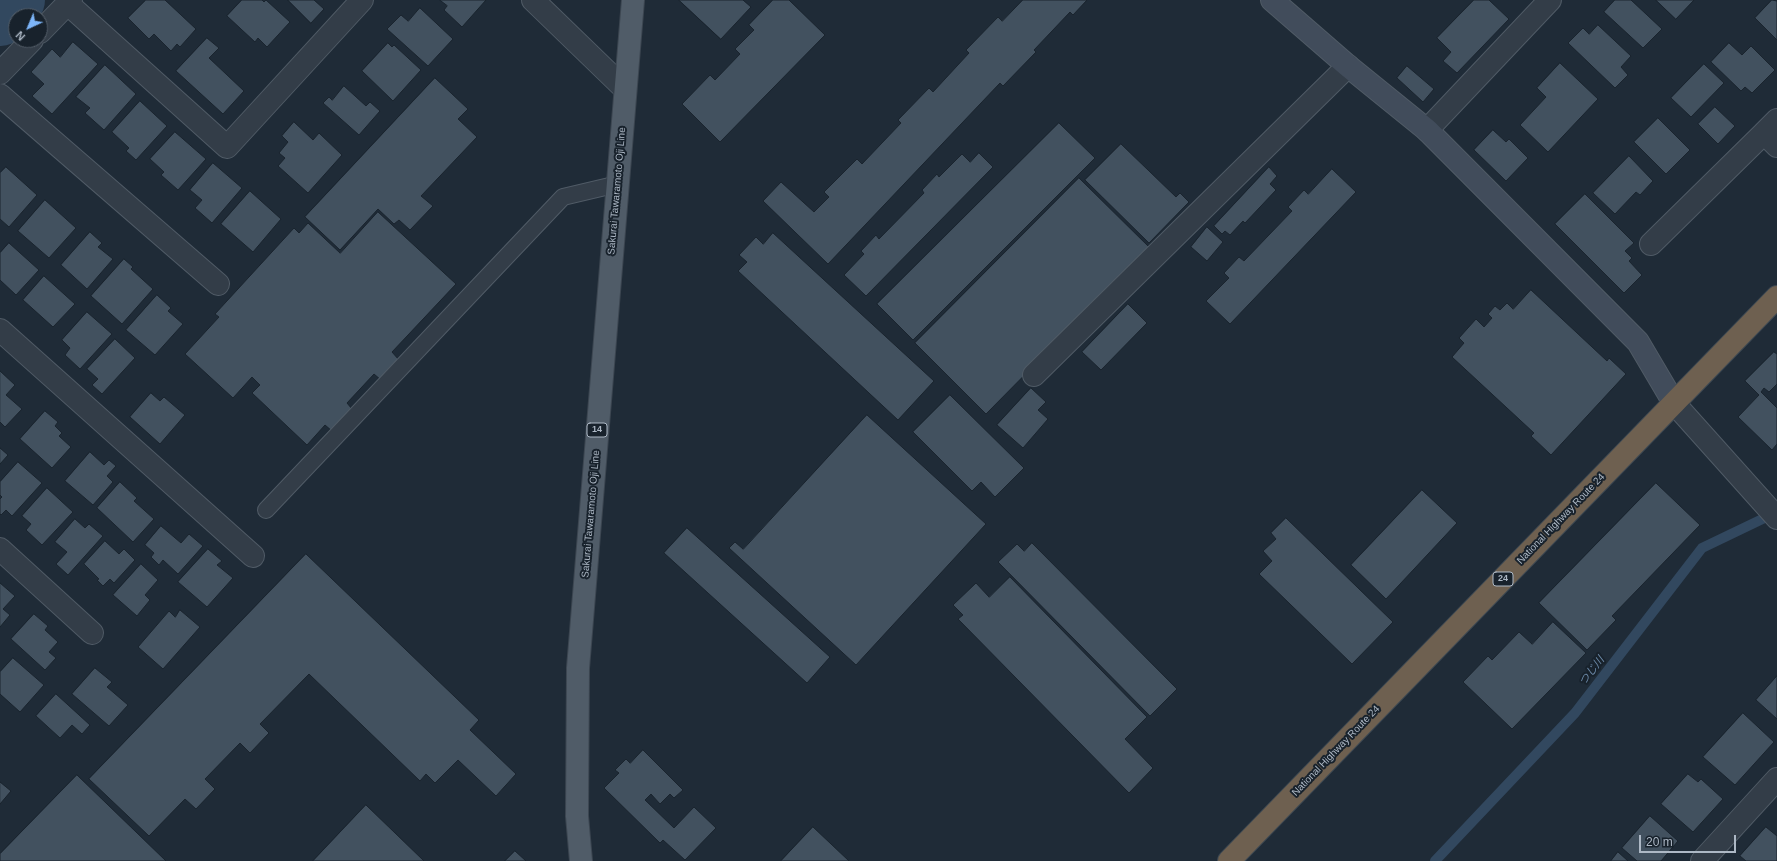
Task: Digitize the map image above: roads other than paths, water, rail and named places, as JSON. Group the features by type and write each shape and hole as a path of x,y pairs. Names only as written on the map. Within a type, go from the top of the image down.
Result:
{"highway":[{"name":"National Highway Route 24","path":"1229,861 1777,298"}],"main road":[{"name":"Sakurai Tawaramoto Oji Line","path":"581,861 577,816 578,668 633,0"}],"street":[{"path":"48,24 69,2 227,147 362,0"},
{"path":"533,0 625,89"},
{"path":"1272,0 1348,66 1427,130 1638,342 1674,403 1777,518"},
{"path":"1427,130 1550,0"},
{"path":"0,73 24,48"},
{"path":"1034,375 1348,66"},
{"path":"0,95 218,284"},
{"path":"1651,244 1773,133"},
{"path":"0,330 253,556"},
{"path":"0,549 92,633"},
{"path":"1702,861 1777,779"}],"lane":[{"path":"266,510 563,197 618,184"}],"waterway":[{"path":"0,17 16,0"},
{"name":"つじ川","path":"1435,861 1575,713 1702,548 1775,513"}]}
